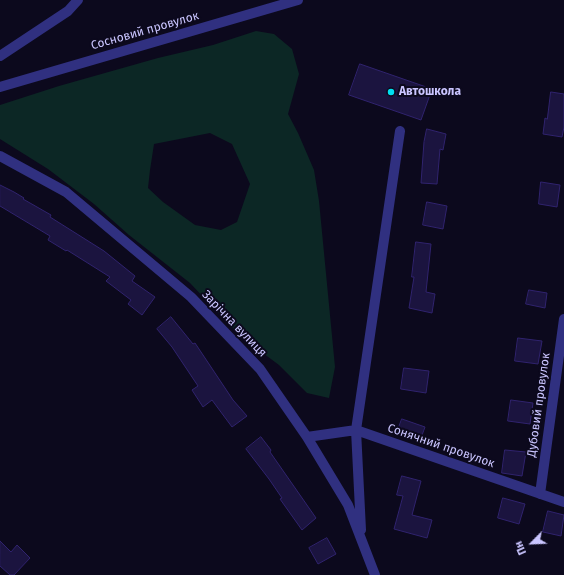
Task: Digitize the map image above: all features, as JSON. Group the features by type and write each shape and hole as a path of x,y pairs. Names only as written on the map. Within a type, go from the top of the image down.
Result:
{"street":[{"path":"0,56 68,11 78,0"},
{"name":"Сосновий провулок","path":"0,87 298,0"},
{"path":"361,538 356,430 400,131"},
{"name":"Зарічна вулиця","path":"0,156 66,192 191,298 260,369 307,437 348,505 375,575"},
{"name":"Дубовий провулок","path":"540,494 564,319"},
{"name":"Сонячний провулок","path":"307,437 356,430 564,502"}],"green space":[{"path":"256,31 274,34 292,49 299,74 288,114 314,170 319,201 335,367 329,398 307,393 279,365 240,336 190,283 129,235 94,204 48,169 0,139 0,105 59,86 158,58 213,45","holes":["210,133 232,144 250,184 237,222 221,230 195,225 163,202 148,188 154,144"]}],"building":[{"name":"Автошкола","path":"360,64 432,89 421,120 349,95"},
{"path":"551,92 564,94 564,127 562,137 543,134"},
{"path":"427,129 446,134 443,150 440,149 437,184 421,183 424,142"},
{"path":"541,182 560,185 557,207 539,204"},
{"path":"0,185 51,215 50,217 104,251 135,276 132,281 155,297 142,315 128,304 131,300 106,281 110,277 48,240 50,236 0,206"},
{"path":"427,202 447,206 443,229 423,225"},
{"path":"416,242 431,244 426,292 435,294 432,313 409,308 414,277 412,277"},
{"path":"529,290 547,293 545,308 526,304"},
{"path":"171,317 193,344 195,343 233,400 247,416 232,427 212,400 203,407 192,390 198,386 172,347 157,329"},
{"path":"518,338 542,341 538,364 515,361"},
{"path":"404,368 429,371 426,393 401,389"},
{"path":"511,400 533,403 530,424 508,421"},
{"path":"402,419 425,427 421,438 398,430"},
{"path":"261,437 316,518 302,530 280,499 282,498 269,479 246,449"},
{"path":"505,450 526,452 522,476 502,473"},
{"path":"402,476 421,481 412,515 432,520 427,538 394,529 403,496 397,495"},
{"path":"503,498 525,504 519,524 498,518"},
{"path":"548,511 564,515 561,536 543,532"},
{"path":"327,538 336,554 318,564 309,548"},
{"path":"0,541 11,552 17,545 30,558 14,575 10,575 0,566"}],"place":[{"name":"Автошкола","path":"391,92"}]}
